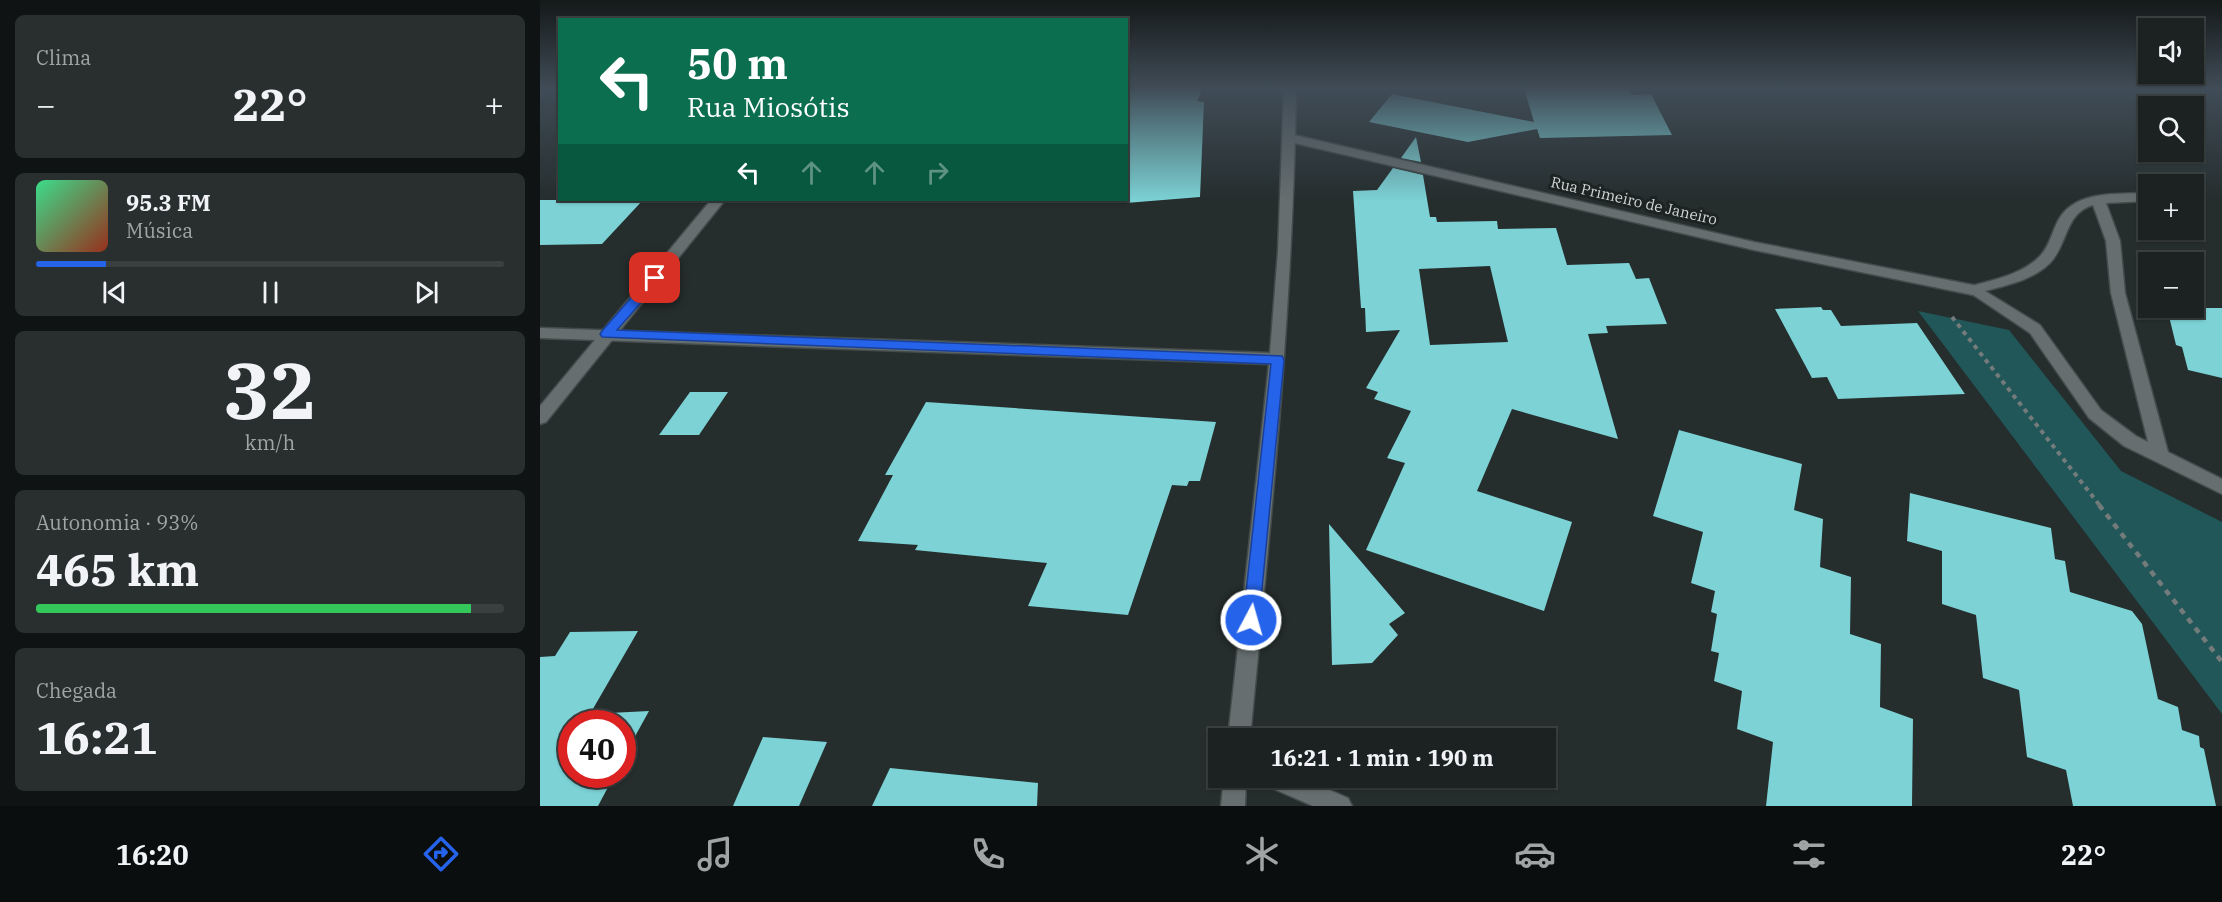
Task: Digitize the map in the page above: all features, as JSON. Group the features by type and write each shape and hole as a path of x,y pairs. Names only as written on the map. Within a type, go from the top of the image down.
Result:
{"street":[{"path":"1240,728 1278,360 1290,126"},
{"name":"Rua Primeiro de Janeiro","path":"1290,138 1754,246 1973,290"},
{"path":"1973,290 2030,272 2051,252 2063,220 2076,206 2098,201 2138,198"},
{"path":"540,418 717,201"},
{"path":"2098,201 2113,241 2118,293 2160,456"},
{"path":"1973,290 2035,329 2095,414 2130,441 2222,487"},
{"path":"540,333 1278,360"},
{"path":"1233,806 1234,788"},
{"path":"1298,788 1340,806"}],"path":[{"path":"1952,317 2222,662"}],"shaded area":[{"path":"1918,311 2009,330 2121,471 2222,522 2222,714"}],"building":[{"path":"1128,126 1203,126 1200,197 1126,203 1128,201"},
{"path":"1387,126 1667,126 1672,135 1540,138 1537,129 1468,142"},
{"path":"1416,137 1421,162 1401,158"},
{"path":"1393,168 1423,175 1430,217 1436,217 1437,222 1497,221 1498,229 1556,228 1567,265 1629,263 1636,279 1649,278 1667,324 1606,326 1608,333 1588,334 1618,439 1512,409 1477,491 1572,522 1544,611 1366,550 1405,463 1387,458 1411,411 1374,399 1378,392 1366,388 1400,330 1366,332 1365,308 1361,308 1353,191 1377,190","holes":["1490,266 1508,342 1430,345 1419,269"]},
{"path":"540,200 642,201 602,244 540,245"},
{"path":"1821,307 1823,310 1831,310 1841,326 1917,323 1965,394 1838,399 1827,377 1812,378 1775,309"},
{"path":"2204,308 2222,308 2222,378 2188,370 2182,347 2176,345 2169,318 2204,318"},
{"path":"690,392 728,392 699,435 659,435"},
{"path":"926,402 1216,422 1200,481 1189,481 1187,486 1172,485 1128,615 1028,606 1047,563 915,550 918,545 858,541 893,475 885,475"},
{"path":"1679,430 1802,464 1794,510 1823,519 1820,567 1851,577 1850,634 1881,644 1880,707 1913,719 1912,806 1766,806 1773,742 1737,729 1742,691 1714,681 1719,653 1711,651 1717,614 1711,612 1715,591 1691,583 1703,532 1653,516"},
{"path":"1910,493 2051,528 2055,559 2065,561 2070,592 2132,611 2142,624 2158,699 2178,707 2182,730 2199,736 2216,806 2073,806 2066,770 2027,757 2019,690 1983,678 1976,615 1942,604 1942,551 1907,541"},
{"path":"1329,524 1405,613 1389,624 1398,635 1372,663 1332,665"},
{"path":"638,631 592,710 558,710 558,788 608,788 598,806 540,806 540,657 555,656 570,632"},
{"path":"649,711 636,735 636,712"},
{"path":"763,737 827,742 799,806 733,806"},
{"path":"890,768 1038,783 1037,806 872,806"}],"route":[{"path":"655,278 607,334 1278,360 1251,620"}]}
